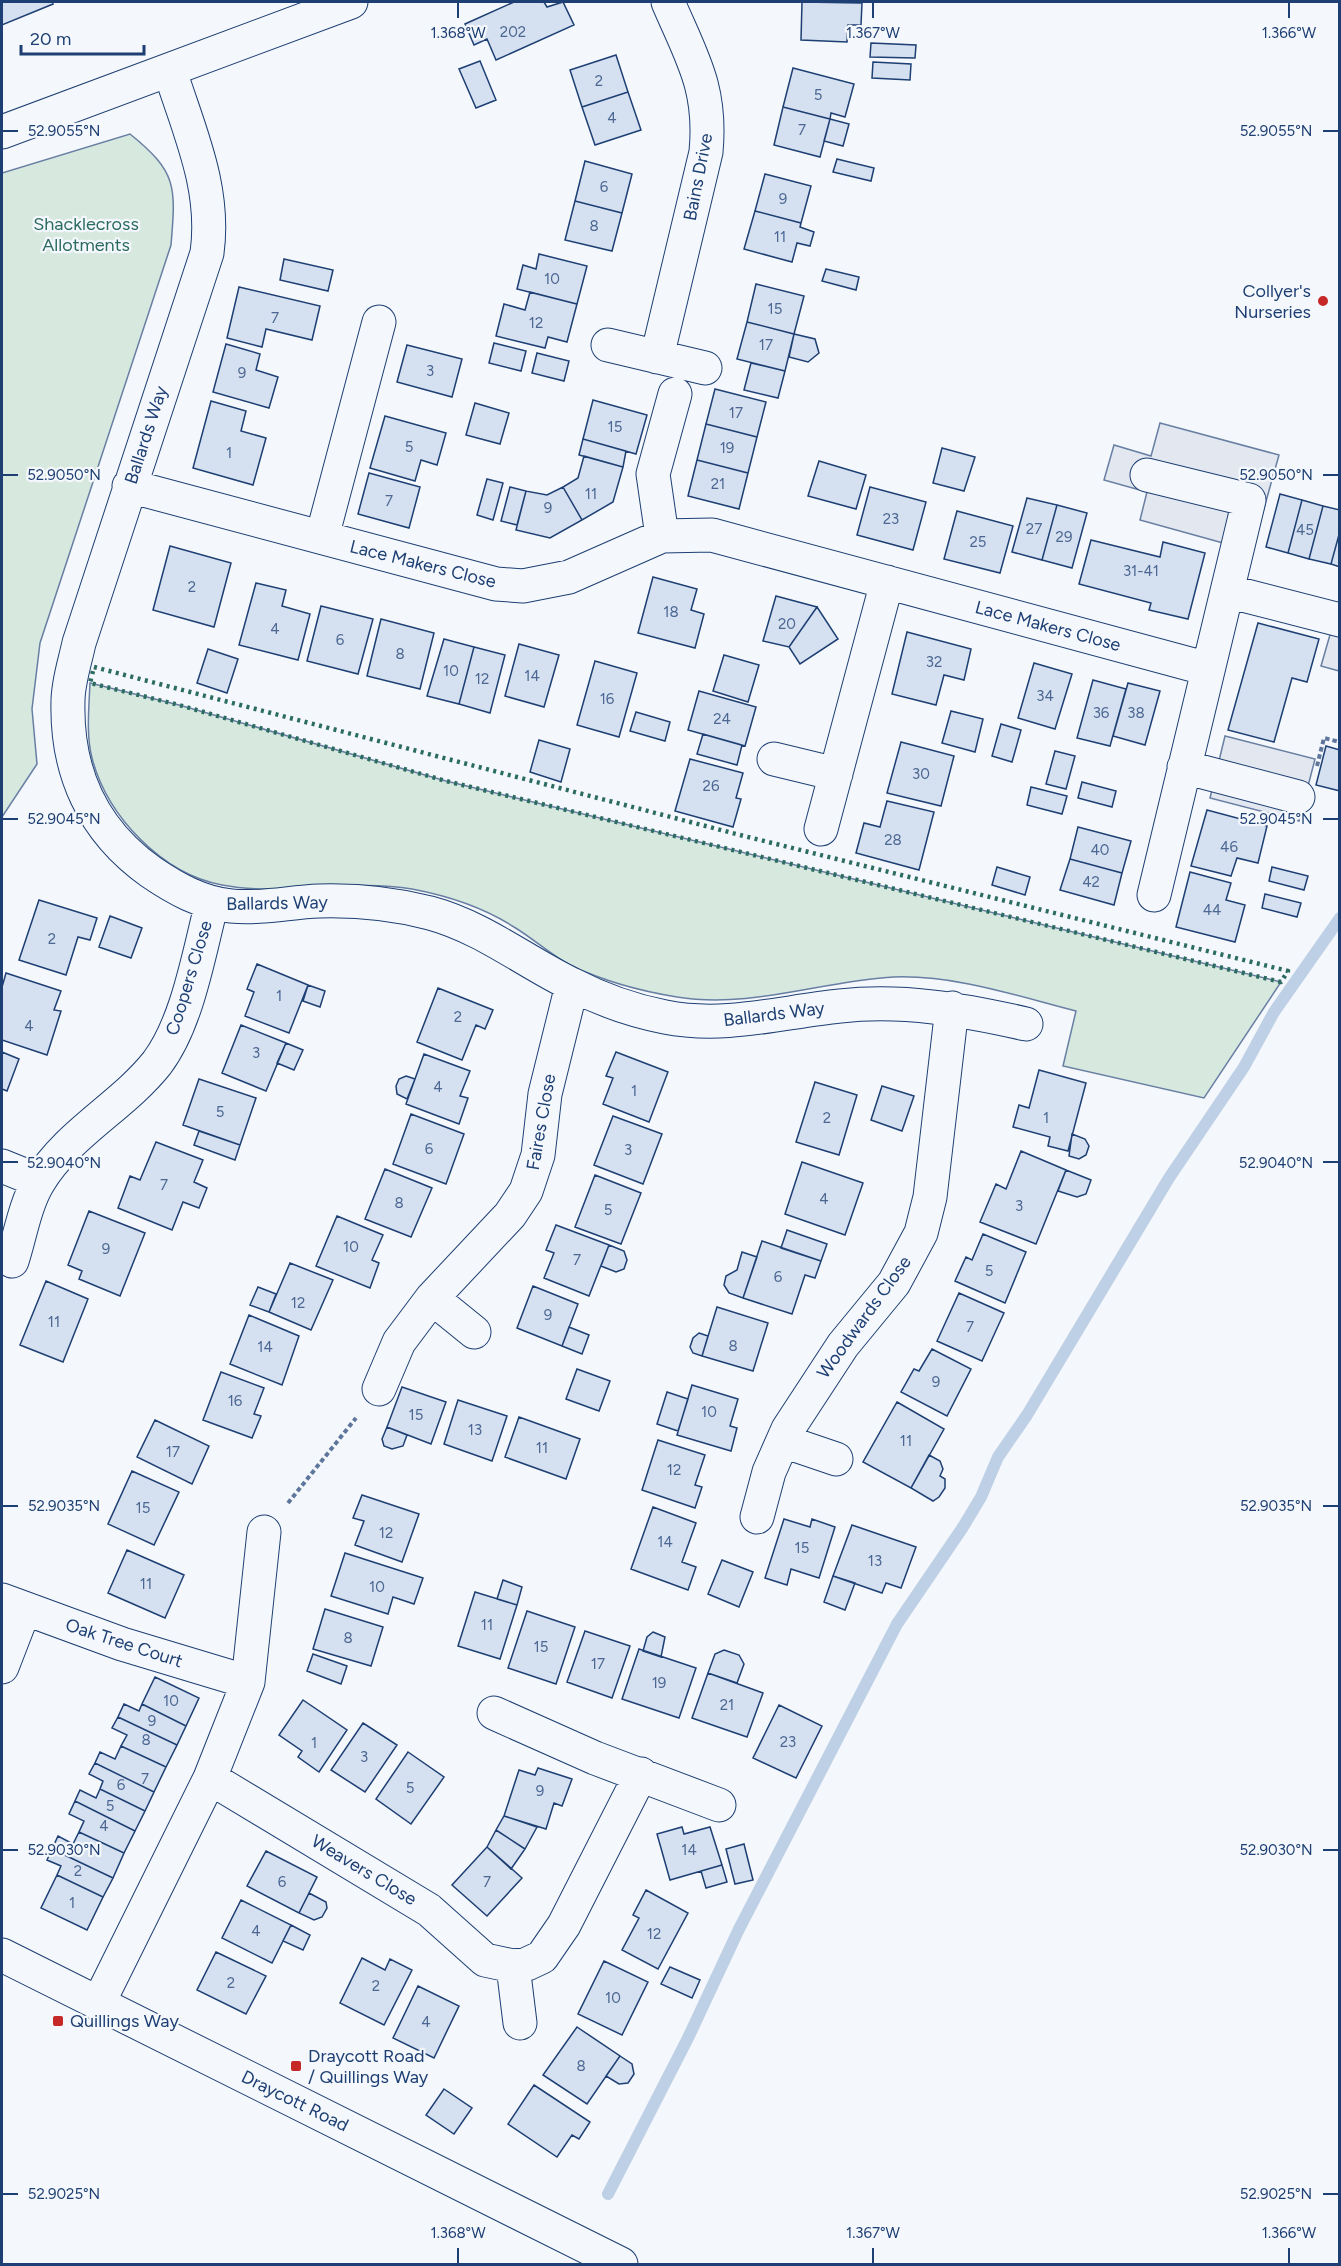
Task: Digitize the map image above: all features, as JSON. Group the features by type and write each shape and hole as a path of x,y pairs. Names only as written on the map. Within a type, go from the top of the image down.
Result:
{"street":[{"path":"2,132 351,2"},
{"name":"Bains Drive","path":"657,357 706,152 708,128 703,83 668,2"},
{"name":"Ballards Way","path":"170,71 202,170 210,203 211,227 207,253 78,643 68,699 72,757 78,781 88,804 105,830 130,857 184,892 212,903 258,907 319,901 371,903 429,913 471,927 572,985 625,1006 666,1017 704,1022 739,1022 840,1006 904,1003 952,1008 1026,1024"},
{"path":"322,537 379,322"},
{"path":"608,345 705,368"},
{"path":"662,536 653,474 675,394"},
{"path":"1147,475 1249,500 1154,895"},
{"name":"Lace Makers Close","path":"129,486 496,584 523,586 569,577 662,536 712,535 1208,669"},
{"path":"1229,581 1340,620"},
{"path":"820,829 887,582"},
{"path":"774,759 836,774"},
{"path":"1183,772 1298,797"},
{"name":"Coopers Close","path":"12,1261 33,1193 39,1181 58,1156 89,1125 129,1092 158,1062 173,1035 189,991 212,903"},
{"name":"Faires Close","path":"379,1389 399,1342 432,1298 510,1215 526,1191 538,1155 545,1094 572,985"},
{"name":"Woodwards Close","path":"757,1517 769,1472 783,1441 816,1382 894,1283 921,1233 930,1197 952,1008"},
{"path":"2,1166 39,1181"},
{"path":"432,1298 474,1332"},
{"path":"783,1441 836,1460"},
{"path":"98,2004 210,1778 248,1682 264,1532"},
{"path":"2,1667 13,1605"},
{"name":"Oak Tree Court","path":"13,1605 122,1644 248,1682"},
{"path":"494,1713 595,1758 719,1805"},
{"path":"520,2023 513,1966 528,1964 542,1956 564,1925 640,1774"},
{"name":"Weavers Close","path":"210,1778 429,1910 485,1960 513,1966"},
{"name":"Draycott Road","path":"2,1955 621,2265"}],"path":[{"path":"264,1532 379,1389"}],"green space":[{"name":"Shacklecross Allotments","path":"130,134 157,159 170,182 173,194 171,245 40,643 32,709 37,764 2,817 2,173"},
{"path":"90,683 179,705 446,781 1281,982 1204,1098 1063,1066 1076,1011 963,983 917,977 894,977 759,997 705,1000 677,997 623,985 585,972 565,962 502,920 478,908 439,895 389,886 270,889 222,885 200,879 178,869 158,855 124,821 110,801 99,780 90,749 88,721"}],"shaded area":[{"path":"1160,423 1279,455 1252,551 1140,520 1147,492 1104,480 1114,445 1151,456"},
{"path":"1336,614 1339,616 1339,671 1321,666"},
{"path":"1225,736 1315,759 1299,821 1210,798"}],"building":[{"path":"2,2 52,2 53,4 2,25"},
{"path":"514,2 544,2 547,7 563,2 574,25 496,60 487,39 474,45 465,24"},
{"path":"802,2 862,3 861,25 848,25 847,42 801,40"},
{"path":"871,43 916,45 915,58 870,57"},
{"path":"616,55 628,92 582,107 570,70"},
{"path":"480,61 496,100 476,108 459,69"},
{"path":"873,62 911,64 910,80 872,78"},
{"path":"793,68 854,84 845,117 831,113 830,119 783,107"},
{"path":"628,92 641,130 595,145 582,107"},
{"path":"783,107 830,119 820,157 774,145"},
{"path":"830,119 849,124 843,146 824,141"},
{"path":"837,159 874,168 871,181 833,172"},
{"path":"585,161 632,174 622,213 575,201"},
{"path":"765,174 811,186 801,223 755,211"},
{"path":"575,201 622,213 612,251 565,240"},
{"path":"755,211 801,223 800,227 814,232 810,246 797,243 792,262 744,249"},
{"path":"539,254 587,266 577,304 517,289 523,265 536,269"},
{"path":"284,259 333,270 328,291 280,280"},
{"path":"826,269 859,277 856,290 822,281"},
{"path":"756,284 804,296 794,334 747,322"},
{"path":"239,287 320,306 312,340 266,329 262,347 227,338"},
{"path":"530,292 577,304 567,342 548,337 545,348 496,336 504,304 525,310"},
{"path":"747,322 794,334 785,371 737,359"},
{"path":"794,334 815,339 819,353 808,362 789,357"},
{"path":"494,343 526,351 521,371 489,363"},
{"path":"226,344 260,354 256,370 278,377 269,408 213,392"},
{"path":"407,345 462,359 452,397 397,382"},
{"path":"537,353 569,361 564,381 532,373"},
{"path":"751,363 785,371 778,398 744,390"},
{"path":"715,389 766,402 757,437 706,424"},
{"path":"593,400 647,415 636,454 583,439"},
{"path":"211,401 246,411 241,431 266,438 253,485 193,468"},
{"path":"475,403 509,413 500,444 466,435"},
{"path":"385,416 446,433 437,465 421,460 415,481 370,468"},
{"path":"706,424 757,437 748,473 697,460"},
{"path":"583,439 626,451 623,467 579,455"},
{"path":"942,448 975,457 964,491 933,483"},
{"path":"584,456 623,467 613,502 582,520 563,487 578,478"},
{"path":"697,460 748,473 739,509 688,496"},
{"path":"819,461 866,475 856,509 808,496"},
{"path":"369,473 420,487 409,528 358,514"},
{"path":"487,479 503,483 493,520 477,515"},
{"path":"510,487 526,491 517,525 501,521"},
{"path":"563,487 582,520 550,538 516,530 526,491 547,495"},
{"path":"870,487 926,502 913,550 857,535"},
{"path":"1280,494 1302,500 1288,553 1266,547"},
{"path":"1027,498 1057,505 1042,560 1012,552"},
{"path":"1302,500 1323,506 1309,559 1288,553"},
{"path":"1057,505 1087,513 1072,568 1042,560"},
{"path":"1323,506 1340,510 1340,531 1331,564 1309,559"},
{"path":"957,511 1013,526 1000,573 944,559"},
{"path":"1340,531 1340,567 1331,564"},
{"path":"1091,540 1160,557 1163,542 1205,553 1188,619 1149,610 1151,603 1079,584"},
{"path":"170,546 231,563 214,627 153,610"},
{"path":"653,577 697,589 691,610 704,614 695,648 638,633"},
{"path":"256,583 286,590 282,606 310,614 298,660 239,645"},
{"path":"776,596 817,607 789,647 763,641"},
{"path":"321,606 373,619 358,674 307,661"},
{"path":"817,607 838,639 800,664 789,647"},
{"path":"381,619 434,633 420,689 367,676"},
{"path":"1258,623 1319,639 1307,682 1292,678 1274,742 1228,730"},
{"path":"907,632 971,649 964,680 944,675 936,705 892,694"},
{"path":"444,639 474,647 459,704 427,696"},
{"path":"519,644 559,655 544,707 505,696"},
{"path":"474,647 505,655 490,713 459,704"},
{"path":"208,649 238,659 227,693 197,683"},
{"path":"724,655 759,665 748,702 713,691"},
{"path":"595,661 637,673 619,737 577,725"},
{"path":"1034,663 1072,674 1055,729 1018,718"},
{"path":"1093,680 1126,689 1110,746 1077,738"},
{"path":"1128,683 1160,691 1145,745 1113,736"},
{"path":"699,691 756,707 745,746 688,730"},
{"path":"951,711 983,719 975,752 942,743"},
{"path":"636,712 670,722 665,741 630,731"},
{"path":"1001,724 1021,730 1012,762 992,756"},
{"path":"703,734 742,745 737,765 697,754"},
{"path":"539,740 570,749 561,782 530,772"},
{"path":"901,742 954,756 941,806 887,793"},
{"path":"1326,746 1340,750 1340,791 1316,785"},
{"path":"1055,751 1075,756 1066,789 1046,784"},
{"path":"690,759 743,773 736,798 741,799 733,827 675,811"},
{"path":"1082,782 1116,791 1112,807 1078,798"},
{"path":"1031,787 1067,796 1062,814 1027,805"},
{"path":"887,801 934,812 919,870 856,853 864,823 880,827"},
{"path":"1207,810 1267,826 1258,863 1237,858 1231,876 1191,866"},
{"path":"1078,827 1131,841 1122,873 1070,859"},
{"path":"1070,859 1122,873 1114,905 1060,890"},
{"path":"997,867 1030,877 1025,895 992,885"},
{"path":"1272,867 1308,876 1304,890 1269,881"},
{"path":"1190,872 1231,883 1226,900 1245,905 1235,942 1176,927"},
{"path":"1265,894 1301,903 1297,917 1262,908"},
{"path":"39,900 97,918 90,940 78,937 66,975 19,960"},
{"path":"110,916 142,928 131,958 99,947"},
{"path":"257,964 308,985 289,1033 245,1016 254,992 247,989"},
{"path":"6,973 61,991 54,1010 61,1011 47,1055 2,1040 2,987"},
{"path":"308,985 325,991 320,1007 303,1001"},
{"path":"438,988 493,1010 485,1029 476,1025 462,1060 417,1042"},
{"path":"241,1025 286,1043 266,1091 222,1073"},
{"path":"286,1043 303,1050 294,1070 277,1063"},
{"path":"2,1052 19,1059 7,1091 2,1089"},
{"path":"616,1052 668,1072 649,1122 603,1104 613,1078 606,1076"},
{"path":"424,1054 470,1071 460,1096 468,1098 459,1124 406,1104"},
{"path":"1039,1070 1086,1083 1068,1151 1048,1146 1050,1137 1013,1127 1019,1105 1029,1108"},
{"path":"406,1076 415,1079 407,1099 397,1094 396,1086 399,1079"},
{"path":"199,1079 256,1098 240,1145 183,1125"},
{"path":"815,1082 857,1095 839,1155 796,1142"},
{"path":"882,1086 914,1096 902,1131 871,1120"},
{"path":"411,1114 464,1134 446,1184 393,1164"},
{"path":"613,1116 662,1134 643,1184 594,1165"},
{"path":"199,1131 240,1145 235,1160 194,1145"},
{"path":"1072,1134 1085,1139 1089,1146 1086,1155 1079,1159 1069,1156"},
{"path":"156,1142 203,1160 194,1182 207,1188 199,1208 183,1202 172,1230 118,1208 130,1176 140,1180"},
{"path":"1021,1151 1066,1170 1036,1244 980,1222 996,1184 1006,1189"},
{"path":"802,1162 863,1183 845,1235 785,1214"},
{"path":"385,1169 432,1188 411,1237 365,1219"},
{"path":"1066,1170 1091,1180 1086,1194 1077,1197 1058,1191"},
{"path":"595,1175 641,1193 621,1244 575,1227"},
{"path":"89,1211 145,1233 120,1296 79,1279 82,1271 68,1265"},
{"path":"337,1216 383,1235 372,1260 379,1263 370,1288 316,1266"},
{"path":"556,1225 609,1245 589,1296 544,1278 554,1253 546,1250"},
{"path":"787,1230 827,1244 821,1261 781,1248"},
{"path":"983,1234 1026,1252 1005,1303 955,1281 966,1257 972,1260"},
{"path":"762,1241 821,1261 815,1278 805,1275 792,1314 743,1298"},
{"path":"609,1245 624,1251 627,1260 624,1269 616,1272 601,1266"},
{"path":"742,1252 757,1257 743,1298 729,1293 724,1285 726,1276 737,1270"},
{"path":"290,1263 333,1280 311,1330 269,1312"},
{"path":"46,1281 88,1299 63,1362 20,1345"},
{"path":"533,1286 578,1304 562,1346 517,1328"},
{"path":"258,1287 276,1294 269,1312 250,1305"},
{"path":"959,1293 1004,1313 982,1361 937,1341"},
{"path":"717,1307 768,1323 753,1371 702,1356"},
{"path":"249,1315 299,1336 282,1385 230,1364"},
{"path":"569,1327 589,1335 582,1354 562,1346"},
{"path":"699,1333 708,1336 702,1356 693,1353 690,1347 693,1338"},
{"path":"932,1349 971,1369 947,1416 901,1392 914,1369 919,1371"},
{"path":"577,1369 610,1381 599,1411 566,1399"},
{"path":"221,1372 264,1388 254,1414 261,1416 252,1438 203,1420"},
{"path":"692,1385 738,1399 730,1426 737,1428 731,1451 677,1435"},
{"path":"402,1387 446,1402 431,1444 387,1427"},
{"path":"667,1392 688,1399 678,1431 657,1424"},
{"path":"458,1400 507,1416 492,1461 444,1444"},
{"path":"897,1402 944,1429 911,1488 863,1462"},
{"path":"519,1417 580,1439 566,1479 505,1457"},
{"path":"155,1420 209,1446 192,1484 137,1457"},
{"path":"387,1427 407,1435 403,1446 392,1449 384,1446 382,1439"},
{"path":"658,1440 705,1455 695,1485 702,1487 695,1508 642,1490"},
{"path":"929,1455 940,1461 943,1469 940,1476 945,1479 945,1488 933,1501 911,1488"},
{"path":"132,1471 179,1492 154,1545 108,1524"},
{"path":"362,1495 419,1514 402,1562 355,1545 364,1521 353,1518"},
{"path":"653,1507 696,1523 682,1562 696,1567 688,1590 631,1569"},
{"path":"784,1519 810,1527 812,1519 835,1527 819,1578 791,1569 787,1585 765,1578"},
{"path":"852,1525 916,1547 901,1588 886,1583 882,1593 833,1576"},
{"path":"127,1550 184,1575 165,1618 108,1593"},
{"path":"345,1553 423,1578 414,1604 393,1597 388,1614 331,1596"},
{"path":"722,1560 753,1572 739,1607 708,1594"},
{"path":"833,1576 855,1583 845,1610 824,1602"},
{"path":"503,1580 522,1587 517,1605 497,1599"},
{"path":"475,1592 517,1605 500,1659 458,1646"},
{"path":"325,1609 383,1627 371,1666 313,1649"},
{"path":"527,1611 575,1627 556,1684 508,1668"},
{"path":"585,1631 630,1646 612,1698 567,1682"},
{"path":"653,1632 665,1637 661,1657 643,1651 647,1637"},
{"path":"639,1649 696,1668 679,1718 622,1699"},
{"path":"724,1650 739,1655 744,1664 737,1683 708,1673 715,1654"},
{"path":"313,1654 347,1666 341,1684 307,1671"},
{"path":"708,1673 763,1693 747,1737 692,1718"},
{"path":"155,1677 199,1698 186,1726 142,1704"},
{"path":"303,1700 347,1730 319,1772 298,1757 302,1751 279,1735"},
{"path":"124,1704 139,1711 142,1704 186,1726 177,1745 118,1717"},
{"path":"779,1705 822,1726 796,1778 753,1758"},
{"path":"118,1717 177,1745 166,1767 121,1746 127,1735 112,1728"},
{"path":"363,1723 397,1745 365,1792 331,1770"},
{"path":"121,1746 166,1767 154,1792 95,1763 100,1752 115,1759"},
{"path":"408,1752 444,1777 411,1824 376,1799"},
{"path":"95,1763 154,1792 145,1811 100,1789 103,1781 89,1774"},
{"path":"538,1768 572,1779 562,1806 554,1803 546,1829 504,1816 519,1770 535,1775"},
{"path":"100,1789 145,1811 135,1831 75,1801 80,1790 96,1798"},
{"path":"75,1801 135,1831 124,1853 79,1832 84,1821 69,1814"},
{"path":"504,1816 537,1827 525,1849 496,1830"},
{"path":"682,1827 684,1834 710,1827 722,1865 670,1880 657,1834"},
{"path":"496,1830 525,1849 511,1869 487,1847"},
{"path":"79,1832 124,1853 113,1878 52,1849 58,1836 73,1844"},
{"path":"744,1844 753,1880 735,1884 726,1849"},
{"path":"487,1847 522,1878 487,1916 452,1885"},
{"path":"52,1849 113,1878 103,1897 57,1875 61,1866 47,1860"},
{"path":"266,1851 317,1877 299,1913 247,1886"},
{"path":"722,1865 727,1882 706,1888 701,1871"},
{"path":"57,1875 103,1897 87,1930 41,1908"},
{"path":"646,1890 688,1913 658,1969 622,1950 639,1918 633,1915"},
{"path":"309,1893 326,1902 327,1908 322,1917 314,1920 299,1913"},
{"path":"241,1900 291,1925 272,1963 222,1938"},
{"path":"291,1925 310,1935 303,1950 283,1941"},
{"path":"216,1952 266,1976 246,2014 197,1990"},
{"path":"362,1958 385,1970 390,1959 412,1970 384,2025 340,2003"},
{"path":"604,1961 648,1982 622,2035 578,2014"},
{"path":"670,1967 700,1980 692,1998 661,1984"},
{"path":"418,1986 459,2006 434,2058 393,2038"},
{"path":"577,2027 620,2056 587,2104 543,2075"},
{"path":"620,2056 632,2064 634,2074 628,2083 619,2084 606,2076"},
{"path":"534,2085 590,2122 579,2139 572,2135 557,2157 508,2124"},
{"path":"444,2089 472,2108 454,2134 426,2115"}],"waterway":[{"path":"608,2194 688,2038 739,1929 897,1624 963,1527 981,1497 998,1457 1027,1415 1169,1178 1244,1067 1274,1012 1340,918"}],"hedge":[{"path":"94,667 744,836 1288,971 1281,982 446,781 179,705 90,683 94,667"}],"place":[{"name":"Collyer's Nurseries","path":"1323,301"},
{"name":"Quillings Way","path":"58,2021"},
{"name":"Draycott Road / Quillings Way","path":"296,2066"}]}
